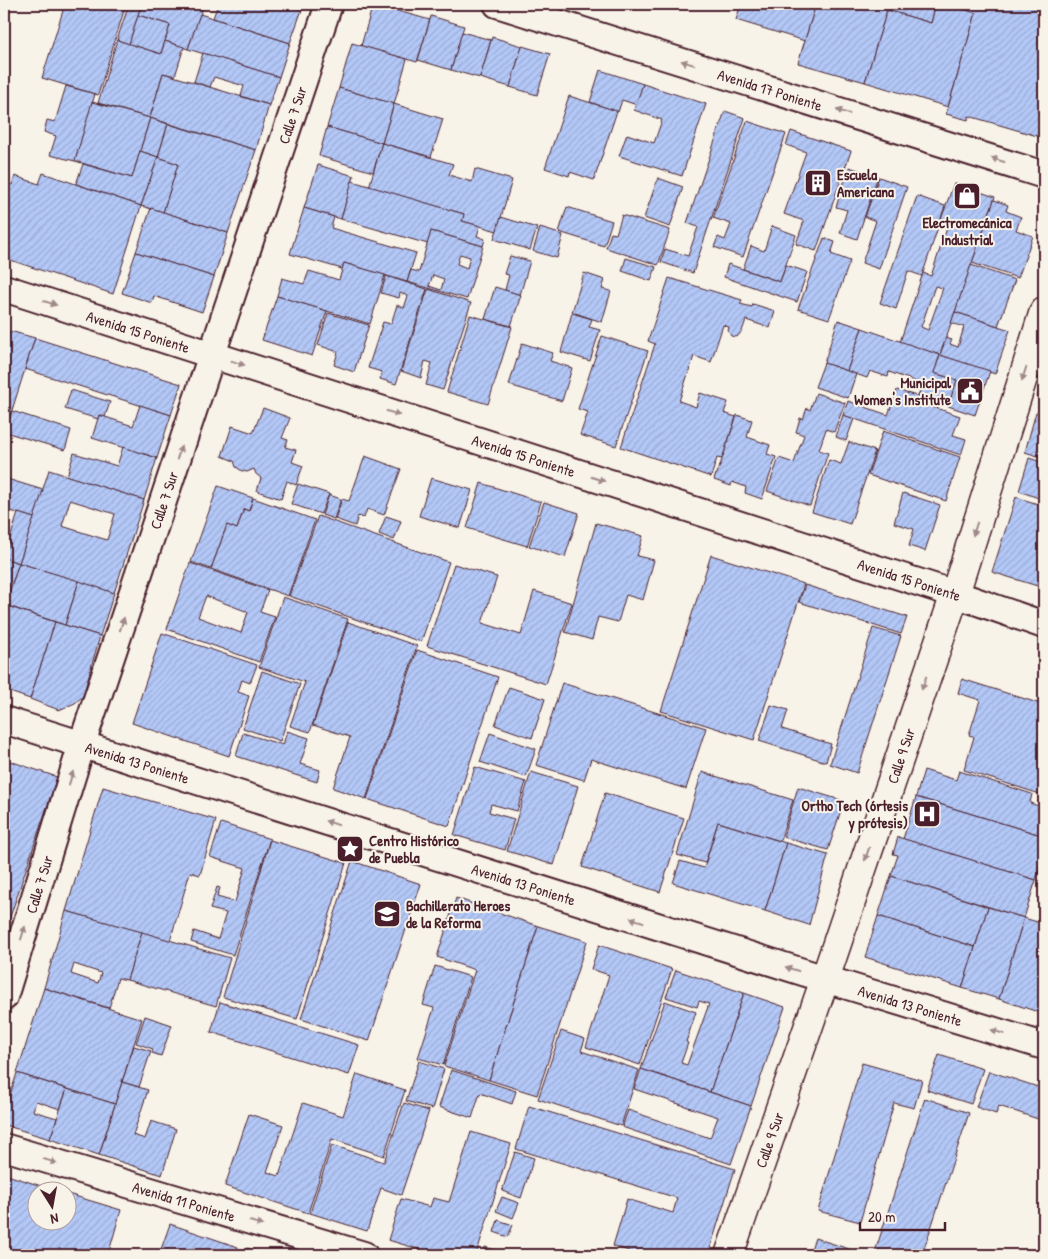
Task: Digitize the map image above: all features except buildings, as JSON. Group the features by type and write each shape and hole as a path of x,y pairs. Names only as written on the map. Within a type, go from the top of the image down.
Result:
{"street":[{"name":"Calle 7 Sur","path":"4,997 82,744 329,4"},
{"name":"Avenida 17 Poniente","path":"497,4 1044,175"},
{"name":"Avenida 15 Poniente","path":"4,288 955,594 1044,625"},
{"name":"Calle 9 Sur","path":"729,1255 825,979 955,594 1044,311"},
{"name":"Avenida 13 Poniente","path":"4,720 825,979 1044,1046"},
{"name":"Avenida 11 Poniente","path":"4,1147 364,1255"}],"place":[{"name":"Escuela Americana","path":"818,183"},
{"name":"Electromecánica Industrial","path":"967,196"},
{"name":"Municipal Women's Institute","path":"970,391"},
{"name":"Ortho Tech (órtesis y prótesis)","path":"927,814"},
{"name":"Centro Histórico de Puebla","path":"350,849"},
{"name":"Bachillerato Heroes de la Reforma","path":"387,914"}]}
